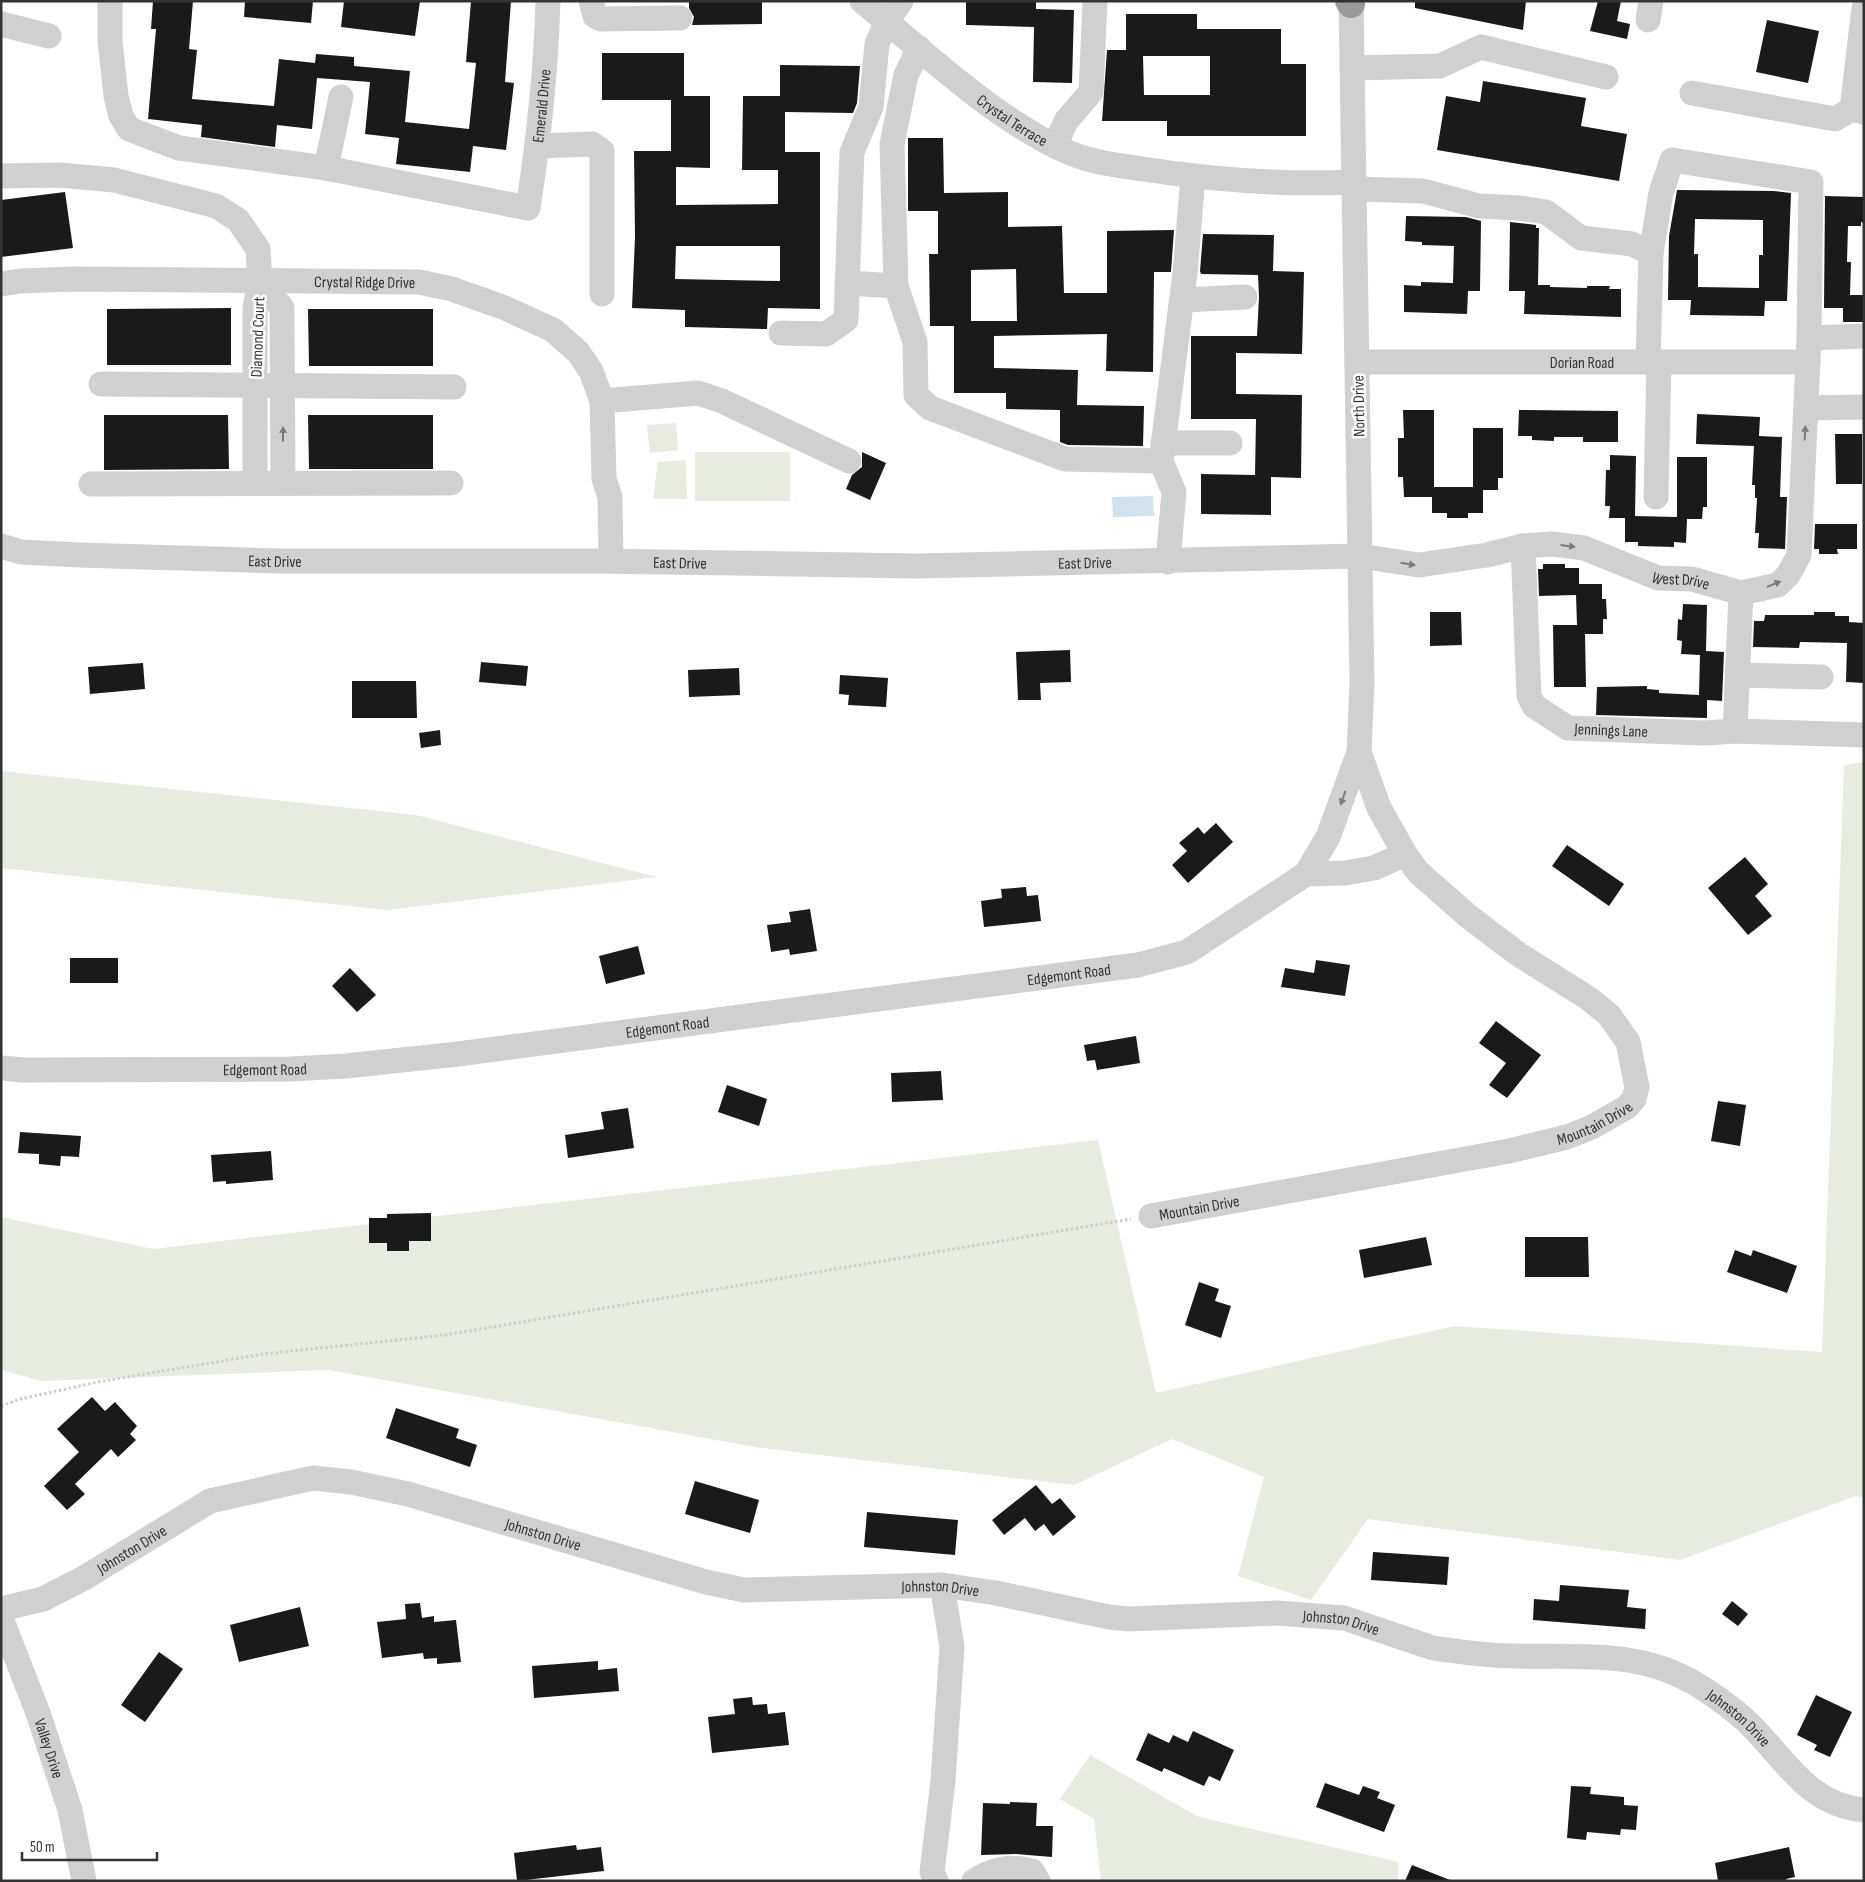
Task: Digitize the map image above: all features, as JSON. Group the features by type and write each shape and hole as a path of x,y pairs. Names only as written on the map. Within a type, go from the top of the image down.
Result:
{"street":[{"path":"110,1 110,41 116,96 121,116 129,129 179,148 326,168 340,98"},
{"name":"Emerald Drive","path":"326,168 528,208 538,146 546,75 548,1"},
{"path":"591,1 595,16 601,19 680,18"},
{"name":"Crystal Terrace","path":"862,1 894,11 919,48 1019,124 1055,146 1095,162 1194,177 1423,191 1479,206 1519,208 1546,212 1580,238 1632,244 1652,253"},
{"path":"1055,146 1066,121 1091,92 1096,1"},
{"name":"North Drive","path":"1350,2 1355,186 1362,684 1359,752 1379,808"},
{"path":"1692,93 1835,119 1858,110 1864,8"},
{"path":"781,333 826,334 846,320 852,152 871,107 877,44 894,11"},
{"path":"1,24 49,36"},
{"path":"1352,68 1440,66 1481,47 1606,77"},
{"path":"919,48 906,75 892,144 896,286 915,342 916,394 930,408 1065,459 1162,452 1230,443"},
{"path":"538,146 592,144 602,151 602,294"},
{"name":"West Drive","path":"1360,556 1419,565 1487,555 1523,546 1552,544 1584,548 1658,578 1692,579 1741,593 1778,584 1788,576 1799,556 1809,350 1811,182 1672,160 1662,193 1652,253"},
{"path":"1,176 60,175 114,180 216,206 238,220 258,249 260,281"},
{"path":"1168,562 1174,492 1162,452 1182,300 1194,177"},
{"path":"1652,253 1656,497"},
{"name":"Crystal Ridge Drive","path":"1,284 20,281 74,279 419,282 452,289 505,308 553,330 583,358 591,371 602,401 604,479 598,497 604,561"},
{"name":"Diamond Court","path":"255,483 255,308 260,281"},
{"name":"Diamond Court","path":"260,281 282,308 283,483"},
{"path":"847,282 896,286"},
{"path":"1182,300 1245,297"},
{"name":"Dorian Road","path":"1357,362 1654,362 1809,350 1864,336"},
{"path":"101,384 454,387"},
{"path":"602,401 698,393 722,401 850,461"},
{"path":"1806,408 1864,407"},
{"path":"91,484 451,483"},
{"name":"East Drive","path":"1,546 21,552 278,561 604,561 918,566 1168,562 1360,556"},
{"name":"Jennings Lane","path":"1523,546 1529,696 1534,706 1568,728 1704,733 1735,731 1864,735"},
{"path":"1735,731 1741,593"},
{"path":"1738,675 1822,677"},
{"name":"Edgemont Road","path":"1,1068 24,1070 290,1069 346,1066 458,1054 1138,966 1187,952 1306,874 1328,837 1359,752"},
{"name":"Mountain Drive","path":"1151,1216 1528,1147 1567,1137 1592,1127 1627,1107 1634,1099 1637,1087 1628,1042 1609,1015 1588,998 1518,954 1468,916 1418,872 1405,854 1379,808"},
{"path":"1306,874 1346,873 1374,868 1405,854"},
{"name":"Johnston Drive","path":"1,1609 43,1600 84,1578 210,1501 313,1478 351,1482 408,1494 706,1582 744,1590 942,1585 996,1593 1108,1617 1128,1619 1277,1613 1344,1618 1433,1648 1446,1650 1513,1656 1628,1658 1667,1668 1706,1690 1743,1718 1813,1792 1832,1804 1864,1810"},
{"path":"936,1881 932,1872 943,1781 952,1647 942,1585"},
{"name":"Valley Drive","path":"1,1618 41,1721 64,1790 84,1881"},
{"path":"974,1881 992,1872 1010,1868 1032,1872 1038,1881"}],"path":[{"path":"1,1406 20,1399 98,1382 263,1354 445,1336 1151,1216"}],"shaded area":[{"path":"676,423 678,450 650,453 647,425"},
{"path":"695,452 790,452 790,501 695,501"},
{"path":"686,460 687,499 653,499 658,462"},
{"path":"1864,762 1864,1498 1856,1496 1680,1560 1368,1519 1311,1600 1238,1576 1264,1477 1172,1439 1074,1485 761,1448 329,1370 42,1381 1,1370 1,1217 153,1249 1098,1140 1156,1393 1454,1326 1822,1352 1844,765"},
{"path":"1,771 416,815 657,877 387,910 1,868"},
{"path":"1090,1755 1199,1817 1399,1862 1398,1881 1101,1881 1094,1819 1060,1799"}],"water":[{"path":"1153,496 1154,516 1113,517 1112,497"}],"building":[{"path":"153,1 193,1 189,49 197,50 192,99 274,106 279,59 315,63 316,54 354,57 354,66 410,71 405,122 469,129 476,63 466,62 471,1 511,1 505,82 514,83 506,150 473,146 470,172 396,164 399,138 365,134 370,82 317,78 312,129 277,125 275,147 201,137 202,125 148,119 156,29 151,29"},
{"path":"245,1 313,1 311,23 244,17"},
{"path":"344,1 420,1 415,36 341,27"},
{"path":"689,1 762,1 762,24 692,25 694,17 689,8"},
{"path":"966,1 1036,1 1036,9 1074,10 1072,83 1033,82 1034,27 966,25"},
{"path":"1415,1 1526,1 1523,30 1415,8"},
{"path":"1598,1 1621,1 1617,21 1630,24 1627,39 1590,31"},
{"path":"1126,14 1197,14 1197,29 1281,29 1281,64 1306,64 1306,136 1167,136 1167,121 1102,121 1107,50 1126,50","holes":["1143,56 1210,56 1210,95 1144,95"]},
{"path":"1767,20 1819,31 1808,83 1756,72"},
{"path":"602,53 684,53 684,96 710,96 710,168 676,167 676,205 778,204 778,170 742,170 743,96 780,96 780,65 860,66 857,103 853,113 785,112 785,152 820,152 820,309 768,308 767,329 685,327 685,310 632,308 635,237 634,151 671,151 671,100 602,100","holes":["676,246 780,246 780,281 675,279"]},
{"path":"1483,81 1586,98 1581,126 1627,134 1619,181 1437,150 1446,96 1480,102"},
{"path":"908,138 943,138 944,193 1008,192 1008,227 1062,226 1064,293 1107,293 1107,231 1174,230 1171,272 1154,272 1153,372 1106,371 1107,334 994,336 994,368 1078,370 1077,405 1144,406 1143,446 1068,445 1060,442 1060,410 1006,409 1006,393 954,393 954,326 930,326 929,254 938,254 938,211 908,211","holes":["1016,269 1017,321 971,321 971,270"]},
{"path":"1677,190 1774,191 1791,193 1787,301 1765,301 1764,316 1690,315 1691,300 1668,300 1669,236","holes":["1695,219 1763,220 1763,255 1759,255 1759,288 1698,287 1698,254 1694,254"]},
{"path":"65,192 73,248 1,257 1,200"},
{"path":"1825,196 1864,197 1864,223 1861,222 1861,226 1848,226 1847,262 1851,262 1850,295 1864,295 1864,322 1843,322 1843,308 1824,308"},
{"path":"1406,216 1466,217 1481,221 1480,291 1468,291 1467,314 1404,312 1404,285 1421,286 1421,282 1453,283 1454,246 1422,245 1422,242 1405,241"},
{"path":"1510,222 1536,225 1536,228 1539,228 1538,285 1587,288 1587,286 1610,286 1609,289 1621,289 1621,317 1524,314 1525,291 1509,291"},
{"path":"1203,234 1274,235 1273,271 1304,272 1302,354 1236,353 1236,394 1302,395 1301,478 1271,477 1271,515 1201,514 1201,474 1255,475 1256,419 1191,419 1191,336 1257,336 1259,297 1258,275 1201,274"},
{"path":"231,308 231,365 107,365 107,309"},
{"path":"308,309 433,309 433,366 309,366"},
{"path":"1403,410 1434,410 1434,487 1473,487 1473,428 1503,428 1503,478 1498,478 1498,490 1483,490 1483,513 1468,513 1468,518 1447,518 1447,513 1432,513 1432,497 1404,497 1403,477 1398,477 1398,438 1404,438"},
{"path":"1519,410 1618,411 1618,442 1583,442 1583,437 1554,437 1554,441 1532,440 1532,436 1518,436"},
{"path":"1697,414 1760,417 1759,436 1782,437 1780,497 1787,497 1785,549 1758,548 1759,533 1755,533 1757,498 1755,498 1755,485 1752,485 1754,446 1696,444"},
{"path":"104,415 228,415 229,469 104,470"},
{"path":"308,415 433,415 433,469 309,469"},
{"path":"1835,434 1862,434 1862,484 1836,484"},
{"path":"862,452 886,463 870,500 846,489 852,475 862,467"},
{"path":"1610,455 1636,456 1635,516 1677,517 1677,457 1707,457 1707,507 1703,507 1702,519 1687,519 1686,543 1674,542 1674,547 1638,546 1638,542 1625,542 1625,518 1609,518 1610,506 1605,506 1606,470 1610,470"},
{"path":"1815,524 1857,524 1857,549 1837,549 1838,554 1819,554 1819,549 1814,549"},
{"path":"1543,564 1565,564 1565,568 1579,568 1579,584 1602,584 1602,599 1606,599 1607,619 1603,619 1603,634 1585,634 1586,687 1554,687 1553,625 1577,625 1576,595 1539,596 1538,569 1543,569"},
{"path":"1683,604 1707,605 1706,651 1724,652 1722,701 1707,700 1707,718 1596,715 1597,687 1647,686 1647,689 1659,690 1659,693 1699,695 1700,655 1681,654 1682,641 1677,640 1678,619 1682,620"},
{"path":"1430,612 1461,612 1462,645 1430,646"},
{"path":"1814,612 1835,612 1835,616 1849,616 1849,622 1864,623 1864,683 1846,682 1847,643 1800,642 1799,648 1753,647 1754,621 1764,621 1765,615 1814,615"},
{"path":"1070,650 1071,682 1040,683 1041,700 1018,700 1016,652"},
{"path":"481,662 528,666 526,686 479,682"},
{"path":"143,663 145,689 90,694 88,667"},
{"path":"739,668 740,695 689,697 688,670"},
{"path":"840,675 888,678 886,707 848,705 849,695 839,694"},
{"path":"352,681 416,681 417,718 352,718"},
{"path":"440,730 441,745 421,748 419,733"},
{"path":"1216,823 1233,842 1188,883 1172,865 1187,851 1179,843 1198,827 1204,834"},
{"path":"1567,845 1624,884 1609,906 1552,866"},
{"path":"1745,857 1768,884 1755,896 1772,916 1748,935 1708,888"},
{"path":"1026,887 1027,896 1038,895 1041,921 984,927 981,901 1002,898 1001,889"},
{"path":"810,909 817,951 790,955 789,949 771,952 767,925 791,922 789,912"},
{"path":"638,946 645,974 606,984 599,956"},
{"path":"70,958 118,958 118,983 70,983"},
{"path":"1316,960 1350,965 1345,996 1281,987 1285,968 1314,973"},
{"path":"350,968 376,995 357,1012 332,986"},
{"path":"1496,1021 1541,1055 1507,1098 1489,1085 1506,1063 1479,1043"},
{"path":"1136,1036 1140,1063 1097,1070 1095,1060 1087,1061 1084,1045"},
{"path":"941,1071 943,1100 892,1102 891,1073"},
{"path":"727,1085 767,1099 759,1126 718,1112"},
{"path":"1718,1101 1746,1105 1740,1146 1711,1141"},
{"path":"628,1108 634,1148 568,1158 565,1135 604,1129 601,1112"},
{"path":"20,1132 81,1136 79,1157 61,1156 60,1166 39,1164 39,1154 18,1153"},
{"path":"271,1151 273,1180 226,1184 226,1181 213,1182 211,1155"},
{"path":"431,1213 431,1241 409,1241 409,1251 387,1251 387,1243 369,1243 369,1218 387,1218 387,1214"},
{"path":"1426,1237 1432,1265 1364,1278 1359,1250"},
{"path":"1525,1237 1588,1237 1589,1277 1525,1277"},
{"path":"1735,1250 1751,1256 1753,1250 1797,1266 1787,1293 1727,1272"},
{"path":"1199,1282 1219,1289 1215,1301 1231,1306 1221,1338 1185,1325"},
{"path":"92,1397 105,1411 115,1402 137,1426 130,1434 136,1440 118,1457 111,1449 75,1484 85,1494 67,1510 44,1486 79,1452 57,1429"},
{"path":"396,1408 459,1429 456,1438 477,1445 470,1467 386,1438"},
{"path":"695,1481 759,1500 750,1533 685,1514"},
{"path":"1036,1485 1052,1504 1060,1498 1076,1517 1053,1536 1044,1524 1035,1531 1025,1518 1004,1535 992,1520"},
{"path":"867,1512 958,1520 955,1555 864,1547"},
{"path":"1373,1552 1449,1557 1447,1585 1371,1580"},
{"path":"1560,1585 1629,1590 1627,1607 1646,1609 1645,1629 1533,1620 1534,1599 1559,1601"},
{"path":"1732,1601 1748,1614 1738,1626 1722,1614"},
{"path":"420,1603 422,1618 434,1616 434,1622 456,1620 461,1662 437,1664 437,1658 424,1659 423,1653 382,1658 377,1622 406,1619 405,1604"},
{"path":"300,1607 309,1646 239,1662 230,1625"},
{"path":"159,1652 183,1669 145,1722 121,1705"},
{"path":"598,1661 598,1670 617,1668 619,1691 534,1698 532,1666"},
{"path":"1816,1695 1852,1712 1830,1757 1814,1750 1817,1745 1797,1735"},
{"path":"752,1697 753,1705 767,1704 768,1714 785,1712 789,1745 712,1753 708,1717 735,1714 733,1699"},
{"path":"1193,1731 1234,1750 1220,1781 1209,1776 1204,1786 1164,1768 1162,1772 1136,1760 1148,1733 1169,1743 1173,1735 1188,1742"},
{"path":"1325,1783 1359,1795 1363,1786 1380,1792 1377,1798 1395,1805 1384,1832 1316,1807"},
{"path":"1571,1786 1591,1787 1590,1794 1624,1797 1624,1805 1638,1806 1636,1830 1621,1829 1620,1835 1587,1832 1586,1840 1567,1838"},
{"path":"1010,1802 1037,1803 1036,1826 1053,1826 1052,1857 1016,1854 981,1855 983,1803 1010,1804"},
{"path":"576,1845 577,1850 601,1847 604,1871 517,1881 514,1853"},
{"path":"1789,1847 1795,1877 1786,1879 1787,1881 1718,1881 1715,1863"},
{"path":"1412,1865 1450,1880 1450,1881 1405,1881"}]}
